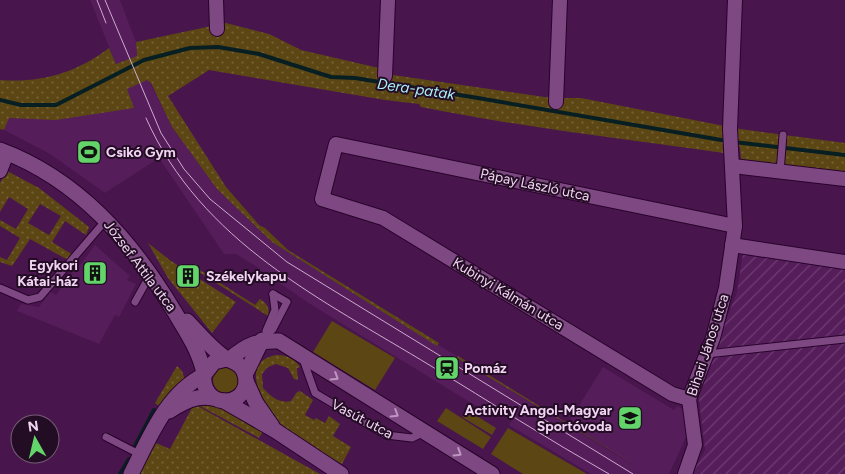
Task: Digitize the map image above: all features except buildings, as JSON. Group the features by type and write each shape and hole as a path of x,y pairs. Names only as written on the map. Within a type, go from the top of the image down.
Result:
{"main road":[{"name":"József Attila utca","path":"4,151 48,173 74,191 106,219 166,297 196,348 204,374"},
{"path":"166,297 198,333 242,368 256,403 276,431"},
{"path":"131,474 163,414 179,393 204,374 214,362 229,359 262,340"},
{"path":"163,414 191,398 202,396 219,400 230,400 241,393 245,378 262,340"},
{"name":"Vasút utca","path":"262,340 279,341 424,432"},
{"path":"204,374 205,388 219,400 276,431 341,474"},
{"path":"424,432 492,474"}],"street":[{"path":"216,0 216,28"},
{"path":"385,76 388,0"},
{"path":"556,102 560,0"},
{"name":"Bihari János utca","path":"685,474 695,445 689,399 707,354 726,288 735,226 731,141 735,0"},
{"name":"Kubinyi Kálmán utca","path":"336,144 322,199 383,218 672,394 689,399"},
{"name":"Pápay László utca","path":"336,144 735,226"},
{"path":"0,171 4,151"},
{"path":"733,166 780,165 845,179"},
{"path":"732,245 845,262"}],"lane":[{"path":"780,165 783,135"},
{"path":"0,288 28,300 40,297 106,219"},
{"path":"135,302 150,275"},
{"path":"273,294 287,302 272,329 262,340 275,310 273,294"},
{"path":"707,354 845,339"},
{"name":"Vasút utca","path":"302,357 315,393 386,436 412,438 424,432"},
{"path":"106,437 140,455"}],"shaded area":[{"path":"90,0 120,0 136,42 137,56 172,127 217,189 272,242 636,467 568,423 603,367 674,410 677,406 688,412 688,433 669,474 591,474 509,425 515,415 496,404 489,414 310,304 236,254 224,254 159,158 105,193 50,154 4,130 8,118 23,118 116,64"},
{"path":"226,23 269,34 301,50 379,68 386,74 552,98 581,98 740,129 845,143 845,177 741,160 740,147 724,146 724,153 496,121 421,107 419,104 209,70 168,96 226,187 259,225 265,228 288,250 439,343 437,346 272,242 217,189 172,127 151,83 147,80 127,89 134,108 56,120 9,118 4,130 0,129 0,80 30,80 58,74 84,64 109,48 116,64 137,56 136,42"},
{"path":"7,171 39,188 89,227 86,235 65,221 52,242 73,255 68,260 30,239 12,266 0,262 0,257 7,260 20,238 0,226 0,220 16,229 28,209 9,197 0,212 0,183","holes":["40,204 61,216 49,235 28,223"]},
{"path":"148,243 171,261 236,302 212,333 168,278"},
{"path":"95,245 130,276 127,280 136,284 119,317 115,315 99,344 17,311 21,304 39,307 50,291 56,295 77,265 80,265"},
{"path":"743,253 845,267 845,474 692,474 705,450 698,392 737,292"},
{"path":"192,265 255,305 260,299 267,306 268,316 191,267"},
{"path":"332,321 395,358 375,390 313,352"},
{"path":"276,355 290,358 298,364 300,367 297,368 298,380 294,379 288,368 276,364 268,367 262,374 263,388 272,396 287,402 291,401 297,392 300,391 313,400 305,415 325,423 329,416 340,424 333,436 351,447 342,464 300,440 287,430 266,407 259,394 256,373 260,362"},
{"path":"458,356 637,466 457,358"},
{"path":"177,366 182,371 185,380 170,391 160,407 155,403"},
{"path":"226,367 235,371 239,380 235,389 226,393 217,389 213,380 217,371"},
{"path":"198,399 205,399 263,431 259,438 200,406"},
{"path":"194,404 320,474 140,474 156,443 170,449"},
{"path":"446,408 491,437 483,449 437,421"},
{"path":"467,410 496,428 492,435 462,417"},
{"path":"508,428 587,474 523,474 491,454"}],"waterway":[{"name":"Dera-patak","path":"0,100 21,105 56,105 144,60 190,48 218,47 259,54 331,77 355,78 727,141"},
{"name":"Dera-patak","path":"734,142 845,155"},
{"path":"134,448 154,410"},
{"path":"120,474 129,459"}],"tram line":[{"path":"97,0 106,23"},
{"path":"105,0 161,133 184,169 210,199 287,262 633,474"},
{"path":"146,118 170,162 198,200 231,233 268,263 307,291 609,474"}],"place":[{"name":"Csikó Gym","path":"89,152"},
{"name":"Egykori Kátai-ház","path":"95,273"},
{"name":"Székelykapu","path":"188,276"},
{"name":"Pomáz","path":"447,368"},
{"name":"Activity Angol-Magyar Sportóvoda","path":"630,418"}]}
